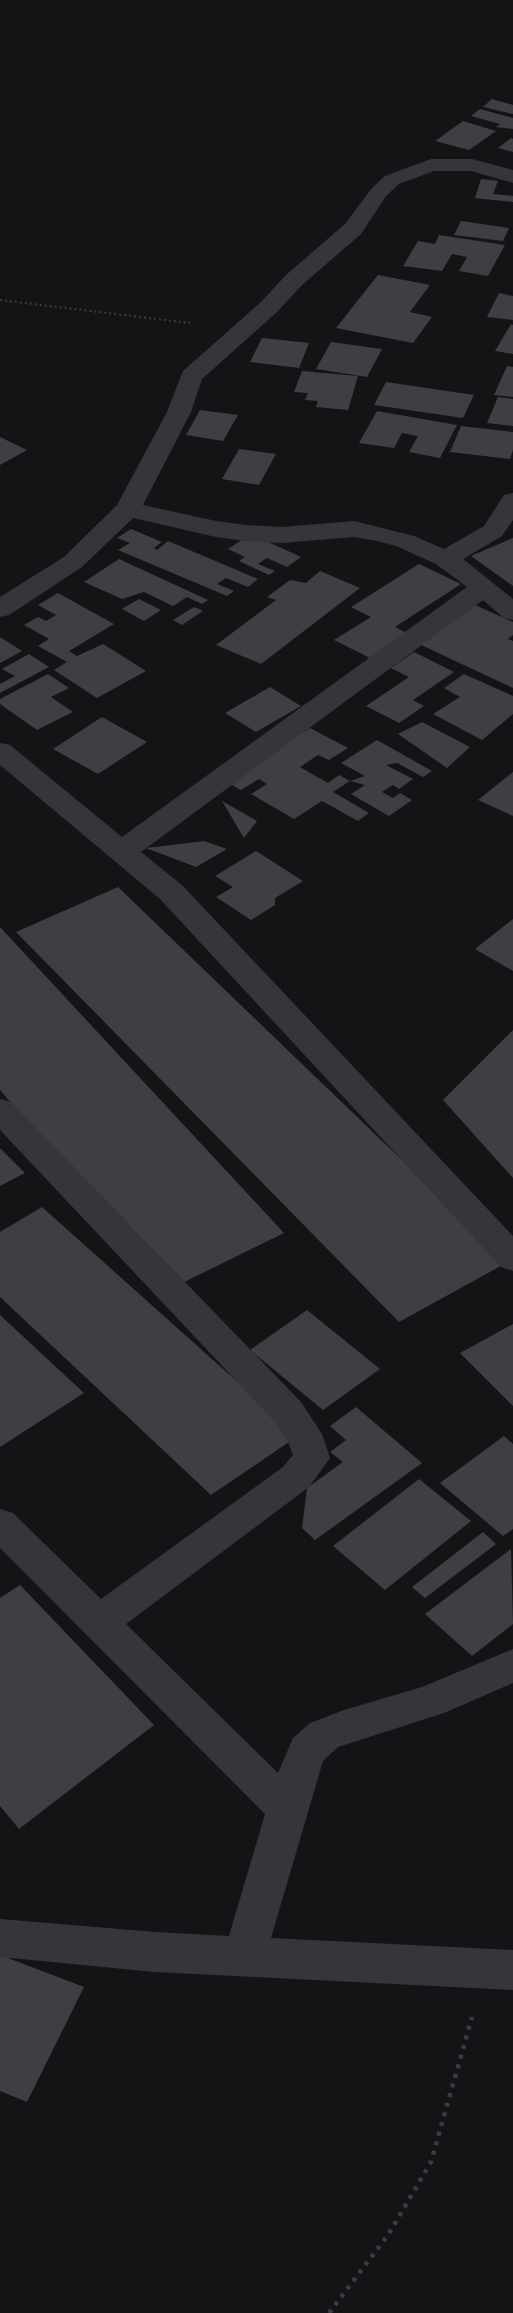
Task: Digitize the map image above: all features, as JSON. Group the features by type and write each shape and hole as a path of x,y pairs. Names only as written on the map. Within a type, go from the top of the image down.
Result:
{"street":[{"path":"0,609 73,562 128,508 179,412 191,376 269,307 294,280 353,230 379,192 392,180 431,165 472,165 513,177"},
{"path":"445,559 493,531 513,500"},
{"path":"128,508 206,527 246,533 282,535 354,530 405,542 445,559 513,612"},
{"path":"121,852 482,588"},
{"path":"0,751 171,892 513,1258"},
{"path":"0,1110 288,1412 304,1434 312,1458 296,1477 100,1621"},
{"path":"0,1524 287,1809"},
{"path":"244,1957 287,1809 307,1750 324,1735 430,1701 513,1665"},
{"path":"0,1938 155,1952 500,1968"}],"path":[{"path":"0,300 245,328"},
{"path":"330,2313 388,2235 431,2162 500,1968"}],"building":[{"path":"492,99 513,105 513,114 483,107"},
{"path":"480,109 513,118 513,129 496,127 500,124 471,116"},
{"path":"463,121 496,131 469,150 435,141"},
{"path":"511,138 513,139 513,152 498,148"},
{"path":"481,179 498,181 493,194 513,196 513,202 475,198"},
{"path":"461,221 509,228 503,241 454,235"},
{"path":"439,235 505,245 488,276 459,271 467,257 452,254 442,271 403,266 418,241 435,244"},
{"path":"378,275 430,285 410,312 432,317 413,343 336,328"},
{"path":"499,293 513,296 513,320 487,317"},
{"path":"511,324 513,325 513,354 495,351"},
{"path":"262,338 309,343 299,368 250,362"},
{"path":"331,342 382,349 367,377 316,369"},
{"path":"507,366 513,367 513,397 494,395"},
{"path":"302,371 358,376 348,410 316,407 318,401 305,400 308,393 294,392"},
{"path":"386,382 474,395 463,418 374,405"},
{"path":"498,397 513,399 513,426 487,423"},
{"path":"200,410 238,415 223,441 186,435"},
{"path":"377,411 457,425 440,458 409,452 418,436 402,433 394,448 359,443"},
{"path":"461,426 513,432 513,450 510,459 450,452"},
{"path":"0,437 27,450 0,465"},
{"path":"239,449 276,454 259,485 222,479"},
{"path":"131,529 162,542 154,548 157,550 168,541 258,579 248,587 226,578 217,584 234,591 227,596 118,550 130,543 117,538"},
{"path":"251,534 301,557 287,567 267,558 258,564 275,571 269,575 239,561 245,557 228,549"},
{"path":"513,538 513,586 471,556"},
{"path":"119,559 208,600 202,604 187,597 173,606 144,592 122,599 84,582"},
{"path":"419,564 461,584 395,627 409,634 372,659 334,640 371,617 351,607"},
{"path":"320,571 360,588 261,664 216,645 276,600 267,597 290,580 306,583"},
{"path":"58,593 114,624 69,651 77,656 103,644 146,671 97,698 54,670 67,662 38,646 49,639 24,625 38,617 46,621 56,615 38,605"},
{"path":"139,599 161,610 144,621 122,609"},
{"path":"475,605 513,622 513,635 508,639 513,641 513,688 419,644"},
{"path":"194,607 203,611 182,625 173,620"},
{"path":"0,637 22,651 0,663"},
{"path":"414,652 454,672 413,700 424,706 399,723 366,706 409,677 391,668"},
{"path":"29,654 49,667 0,693 0,684 15,676 2,669"},
{"path":"48,674 69,688 51,697 73,712 37,730 0,704 0,699"},
{"path":"464,674 513,696 513,714 482,740 433,714 460,697 444,688"},
{"path":"270,687 301,706 256,732 225,713"},
{"path":"102,717 147,742 98,774 53,749"},
{"path":"422,722 470,747 447,768 398,734"},
{"path":"310,728 348,748 329,760 318,755 300,767 328,783 339,775 350,781 333,792 369,813 358,821 322,801 294,819 251,794 267,784 259,779 241,790 221,779 259,754 297,774 265,757"},
{"path":"377,740 432,771 423,777 397,763 386,765 413,779 399,789 393,785 382,792 393,798 400,793 412,800 389,816 351,794 365,785 350,781 365,776 341,763"},
{"path":"513,772 513,816 478,800"},
{"path":"222,801 257,821 244,838"},
{"path":"204,841 227,849 196,867 146,848"},
{"path":"256,851 303,881 275,898 275,905 251,920 216,897 233,887 215,876"},
{"path":"118,887 508,1262 399,1322 16,932"},
{"path":"513,919 513,971 475,949"},
{"path":"0,927 284,1233 172,1288 0,1090"},
{"path":"513,1030 513,1178 443,1100"},
{"path":"0,1148 25,1173 0,1186"},
{"path":"42,1207 298,1436 211,1495 0,1297 0,1232"},
{"path":"307,1310 380,1369 323,1410 250,1350"},
{"path":"0,1315 84,1393 0,1447"},
{"path":"513,1324 513,1406 460,1353"},
{"path":"356,1407 422,1463 315,1540 302,1528 307,1488 343,1462 330,1452 346,1440 330,1426"},
{"path":"504,1436 513,1444 513,1529 503,1536 440,1483"},
{"path":"419,1479 471,1521 385,1590 333,1546"},
{"path":"483,1532 496,1544 425,1598 412,1587"},
{"path":"511,1549 513,1624 472,1656 425,1614"},
{"path":"20,1585 154,1725 19,1829 0,1806 0,1598"},
{"path":"0,1955 84,1987 27,2102 0,2091"}]}
